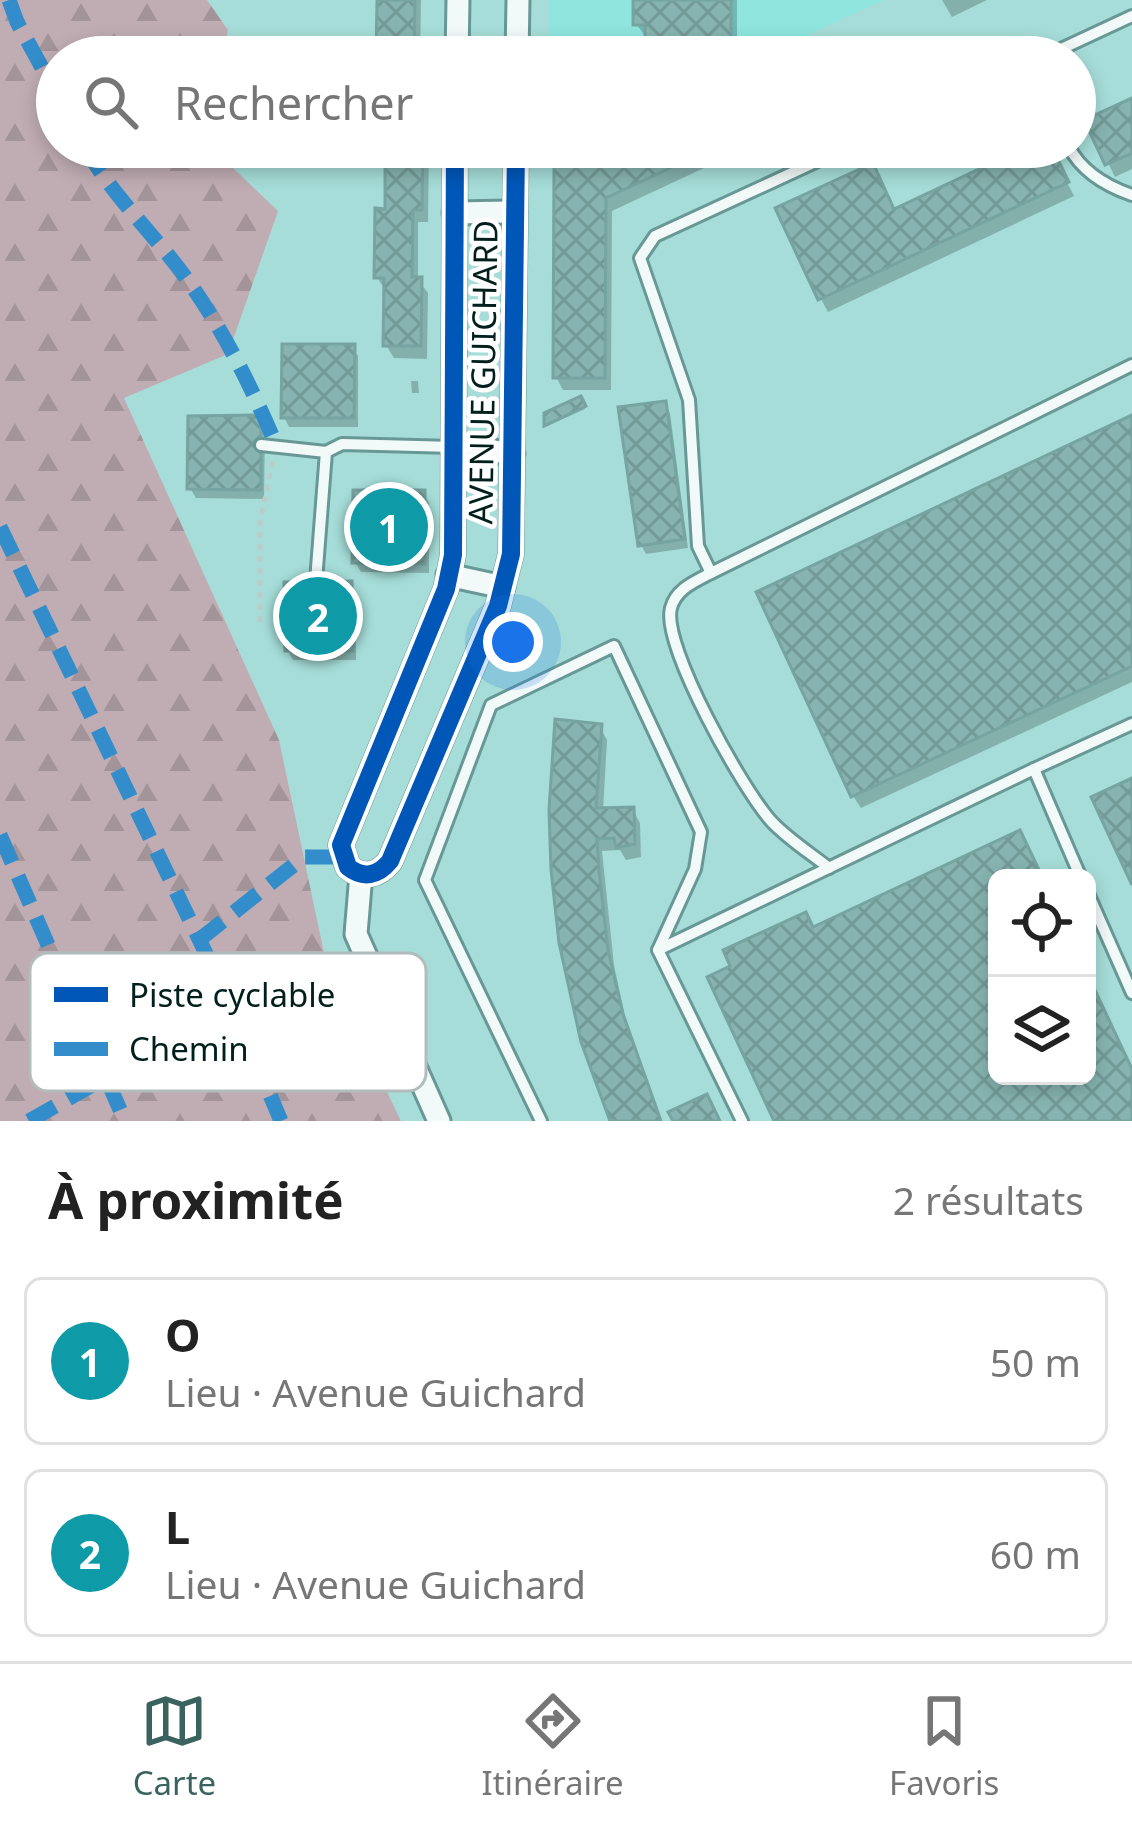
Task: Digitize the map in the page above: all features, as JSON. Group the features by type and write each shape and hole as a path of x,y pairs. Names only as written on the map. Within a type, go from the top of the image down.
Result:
{"street":[{"path":"457,36 458,0"},
{"path":"518,0 518,36"},
{"name":"AVENUE GUICHARD","path":"455,168 454,555 341,844 348,867 362,874 375,873 390,861 503,587 512,554 516,168"},
{"path":"454,213 515,212"},
{"name":"AVENUE GUICHARD","path":"454,447 513,453"},
{"path":"448,575 503,587"},
{"path":"362,874 356,934 364,953"},
{"path":"426,1091 439,1121"}],"lane":[{"path":"1089,36 1132,16"},
{"path":"711,573 698,546 689,400 640,258 655,236 802,168"},
{"path":"1087,168 1132,195"},
{"path":"830,868 774,824 745,790 672,641 671,604 681,589 711,573 1132,365"},
{"path":"261,445 326,452 342,444 454,447"},
{"path":"316,581 326,452"},
{"path":"541,1121 425,880 491,705 614,646 701,832 695,869 658,950"},
{"path":"658,950 1132,724"},
{"path":"1034,769 1078,869"},
{"path":"1096,911 1132,993"},
{"path":"658,950 742,1121"}],"path":[{"path":"260,622 260,521 277,447"}],"shaded area":[{"path":"549,0 883,0 805,36 549,36"}],"green space":[{"path":"0,0 207,0 228,30 227,36 36,36 36,168 233,168 278,211 228,354 124,398 279,740 324,953 30,953 30,1091 387,1091 401,1121 0,1121"}],"building":[{"path":"377,0 415,0 414,36 376,36"},
{"path":"633,0 731,0 731,36 645,36 645,25 633,25"},
{"path":"1132,98 1132,153 1105,165 1096,146 1096,114"},
{"path":"385,168 423,168 422,210 413,210 412,277 422,277 421,346 383,346 384,278 374,278 375,208 385,209"},
{"path":"554,168 670,168 606,198 605,378 553,378"},
{"path":"862,168 875,168 894,209 981,168 1062,168 1069,182 818,300 775,208"},
{"path":"282,344 355,344 354,418 281,418"},
{"path":"581,396 586,406 544,426 544,413"},
{"path":"666,401 685,539 638,546 618,407"},
{"path":"261,415 261,490 187,489 188,416"},
{"path":"1132,415 1132,666 851,797 756,592"},
{"path":"353,490 425,490 425,564 352,563"},
{"path":"352,581 353,651 285,651 284,582"},
{"path":"555,719 602,724 596,808 634,807 635,844 616,848 614,838 597,839 599,871 608,950 623,1014 661,1121 610,1121 581,1042 559,943 551,870"},
{"path":"1132,778 1132,885 1091,797"},
{"path":"1020,830 1039,869 988,869 988,1085 1096,1085 1096,992 1132,1069 1132,1121 774,1121 707,977 730,966 723,950 806,912 813,927"},
{"path":"707,1094 720,1121 673,1121 668,1112"}],"marked path":[{"path":"9,0 36,57"},
{"path":"99,168 211,315 277,447"},
{"path":"0,527 206,953"},
{"path":"0,835 52,953"},
{"path":"199,940 304,857 342,857"},
{"path":"29,1121 82,1091"},
{"path":"112,1091 125,1121"},
{"path":"268,1091 281,1121"}],"cycle path":[{"path":"455,168 453,555 446,589 341,845 348,867 365,874 375,873 390,861 498,606 511,554 516,168"}],"place":[{"name":"O","path":"389,527"},
{"name":"L","path":"318,616"}]}
